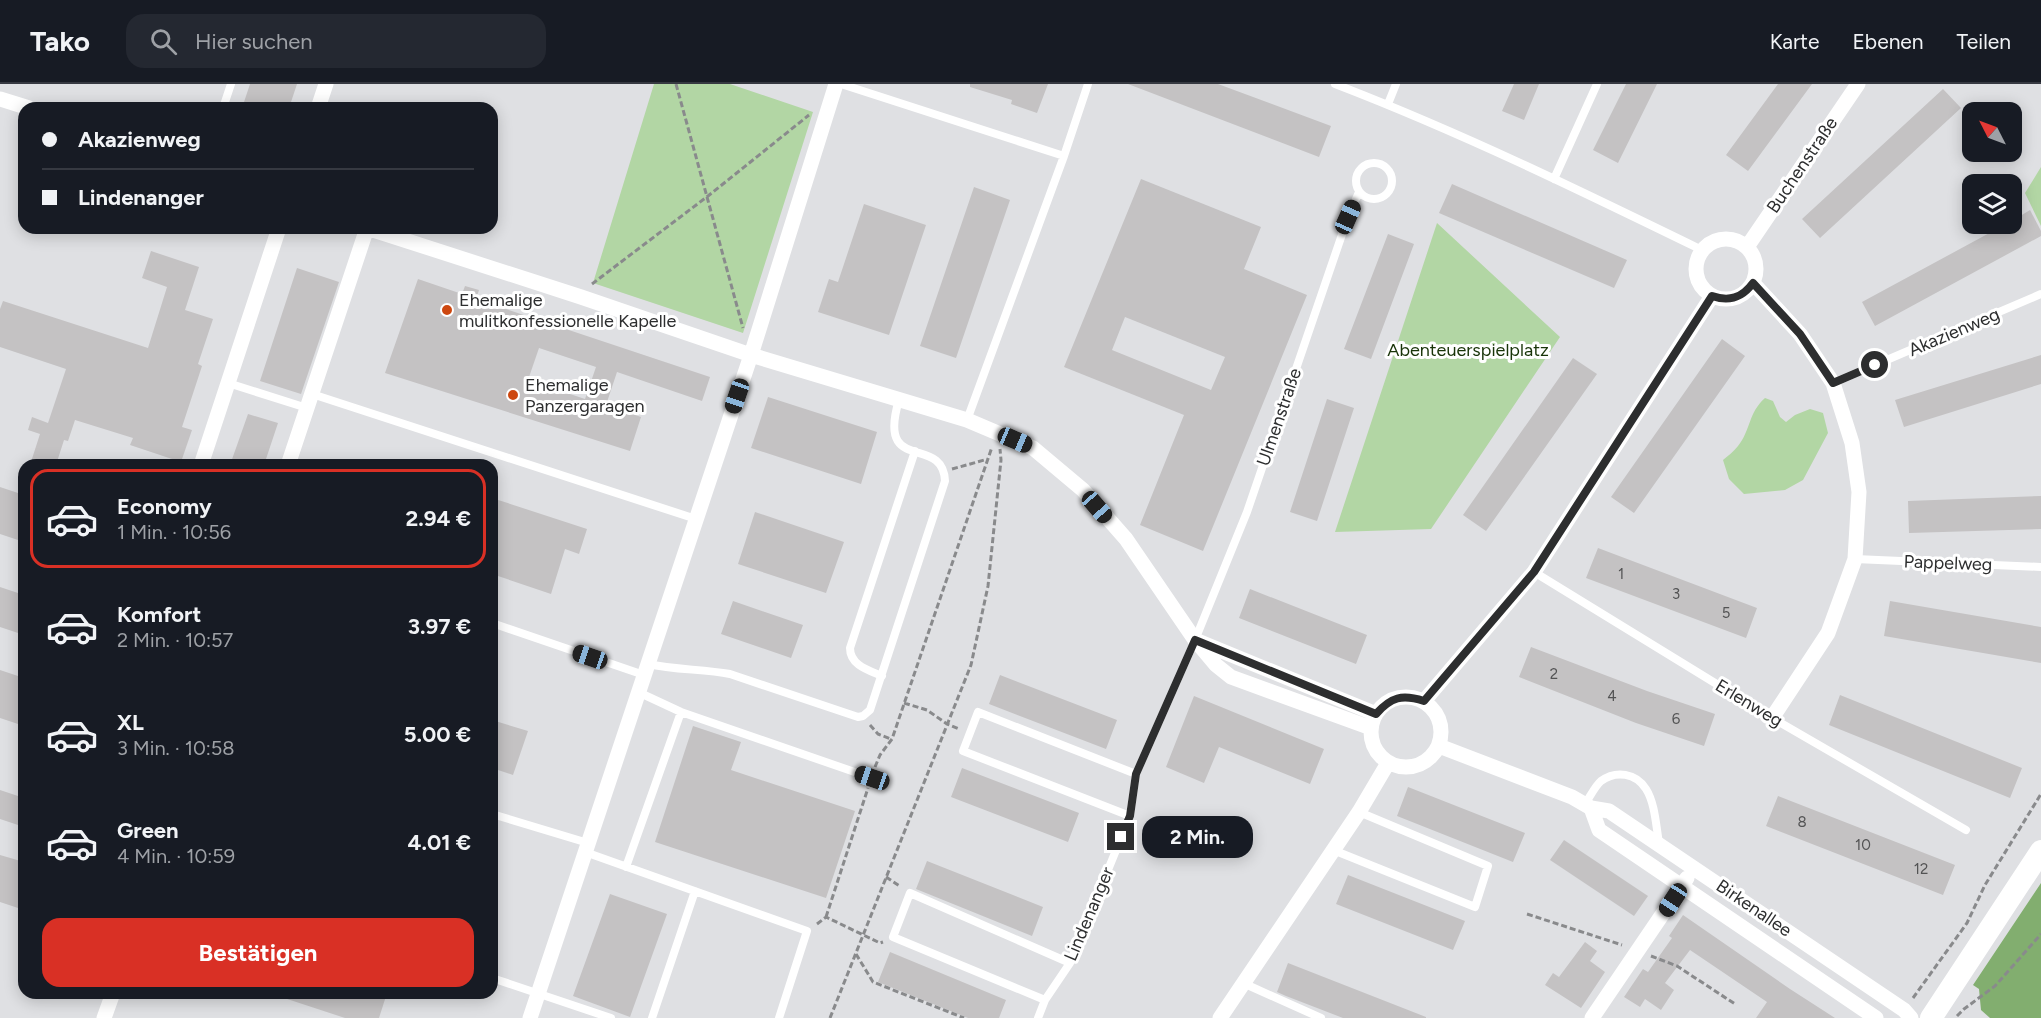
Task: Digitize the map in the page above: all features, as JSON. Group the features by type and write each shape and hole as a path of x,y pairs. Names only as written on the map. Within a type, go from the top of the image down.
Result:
{"main road":[{"path":"1931,1018 2041,851"}],"street":[{"path":"320,102 326,84"},
{"path":"530,1018 751,356 836,84"},
{"name":"Buchenstraße","path":"1747,247 1858,84"},
{"path":"0,99 18,105"},
{"path":"203,459 277,234"},
{"path":"290,459 365,234"},
{"path":"386,234 581,297 751,356 967,420 1033,448 1083,490 1126,539 1195,640 1373,721"},
{"path":"1727,238 1747,247 1755,263 1756,273 1753,283 1741,295 1722,299 1703,290 1695,271 1696,260 1702,250 1716,240 1727,238"},
{"path":"1753,283 1800,334 1833,383 1851,443 1859,492 1855,559 1828,633 1772,718"},
{"path":"1424,701 1534,572 1712,296"},
{"path":"1411,697 1424,701 1434,710 1440,721 1442,733 1439,746 1423,764 1412,768 1388,763 1374,748 1371,738 1373,721 1385,704 1397,698 1411,697"},
{"name":"Birkenallee","path":"1439,746 1572,797 1588,806 1609,811 1908,1014"},
{"path":"1220,1018 1359,812 1388,763"},
{"name":"Birkenallee","path":"1588,806 1599,830 1876,1018"},
{"path":"1592,1018 1694,868"},
{"path":"104,1018 111,999"}],"lane":[{"path":"225,102 231,84"},
{"path":"841,84 1064,156"},
{"path":"967,420 1064,156 1088,84"},
{"path":"1335,84 1388,104 1554,178 1702,250"},
{"path":"1388,104 1396,84"},
{"path":"1554,178 1597,84"},
{"path":"1378,163 1389,172 1392,178 1391,188 1383,197 1371,200 1359,192 1355,182 1356,176 1364,165 1378,163"},
{"name":"Ulmenstraße","path":"1195,640 1246,512 1348,217 1359,192"},
{"name":"Akazienweg","path":"1833,383 2041,294"},
{"path":"228,383 310,401 696,519"},
{"path":"498,625 646,670 710,670 730,674 858,717 863,716 870,710 882,676 945,481 942,464 936,459 905,448 898,442 893,419 899,400"},
{"path":"882,676 855,663 850,655 850,648 915,451"},
{"name":"Pappelweg","path":"1855,559 2041,567"},
{"name":"Erlenweg","path":"1534,572 1772,718 1966,830"},
{"name":"Lindenanger","path":"1038,1018 1045,1000 1070,963 1130,816 1136,774 1195,640"},
{"path":"638,692 681,712 872,778"},
{"path":"626,867 681,712"},
{"path":"1130,816 963,751 978,712 1136,774"},
{"path":"1588,806 1601,781 1617,774 1627,774 1633,777 1647,790 1659,844"},
{"path":"1332,850 1475,907 1488,866 1359,812"},
{"path":"498,816 586,848 626,867 807,931 779,1018"},
{"path":"652,1018 695,891"},
{"path":"1045,1000 892,937 910,893 1070,963"},
{"path":"498,980 611,1018"},
{"path":"1243,983 1321,1018"}],"path":[{"path":"676,84 751,356"},
{"path":"581,297 593,284 708,196 813,111"},
{"path":"807,931 826,917 880,755 892,739 997,433"},
{"path":"830,1018 971,664 988,586 1001,460 997,433"},
{"path":"944,472 988,459"},
{"path":"904,703 927,711 947,724 970,733"},
{"path":"863,716 878,735 892,739"},
{"path":"1908,1014 1967,923 1985,885 2041,794"},
{"path":"886,877 910,893"},
{"path":"1527,914 1677,966 1735,1004"},
{"path":"826,917 879,943 892,937"},
{"path":"1956,1018 1964,1009 1995,986 2041,934"},
{"path":"856,954 873,982 963,1018"}],"green space":[{"path":"654,84 730,84 813,112 743,333 593,283"},
{"path":"2041,167 2041,226 2025,193"},
{"name":"Abenteuerspielplatz","path":"1437,223 1560,337 1431,529 1335,532"},
{"path":"1765,398 1773,401 1780,417 1786,422 1795,415 1810,409 1823,413 1828,433 1803,480 1785,490 1744,494 1729,479 1723,460 1735,450 1742,440 1755,410"},
{"path":"2041,883 2041,1018 1990,1018 1981,1010 1979,989 1973,985"}],"building":[{"path":"250,84 297,84 291,102 244,102"},
{"path":"970,84 1048,84 1037,113 1011,104 1012,100 970,87"},
{"path":"1128,84 1218,84 1331,126 1319,157"},
{"path":"1514,84 1539,84 1524,120 1502,111"},
{"path":"1626,84 1657,84 1618,163 1593,150"},
{"path":"1778,84 1812,84 1748,171 1726,155"},
{"path":"1943,89 1961,108 1820,238 1802,219"},
{"path":"1141,179 1261,227 1244,269 1307,295 1203,551 1140,525 1184,415 1064,367","holes":["1125,317 1225,357 1211,390 1112,350"]},
{"path":"1452,184 1627,260 1614,288 1439,213"},
{"path":"974,187 1010,200 956,358 920,346"},
{"path":"864,204 926,225 889,335 818,312 829,279 838,282"},
{"path":"2030,210 2041,231 2041,236 1875,326 1862,302 1988,234 2022,234 2022,215"},
{"path":"1388,234 1414,244 1371,359 1344,349"},
{"path":"151,251 199,267 185,310 213,319 198,364 202,366 182,427 192,430 182,459 172,459 130,445 133,438 75,420 68,441 64,440 58,459 32,459 40,434 28,430 32,417 48,423 66,369 0,347 0,309 3,301 148,348 167,287 142,278"},
{"path":"297,268 339,282 301,394 260,381"},
{"path":"418,279 462,294 465,286 479,290 476,299 710,377 702,401 617,372 606,405 641,417 630,451 385,373","holes":["539,348 596,367 585,399 528,380"]},
{"path":"1722,339 1745,356 1634,513 1611,497"},
{"path":"2041,355 2041,384 1904,427 1895,400"},
{"path":"1573,358 1597,374 1486,531 1463,515"},
{"path":"768,397 877,432 861,484 751,448"},
{"path":"1327,399 1354,408 1317,521 1290,512"},
{"path":"248,414 278,423 266,459 232,459"},
{"path":"0,487 18,493 18,540 0,534"},
{"path":"2041,496 2041,529 1909,533 1908,501"},
{"path":"498,500 587,529 579,554 565,549 551,594 498,576"},
{"path":"755,512 844,542 826,593 738,564"},
{"path":"1598,548 1757,608 1746,638 1586,578"},
{"path":"0,587 18,593 18,633 0,627"},
{"path":"1250,589 1367,635 1356,664 1239,618"},
{"path":"733,601 803,625 791,658 721,634"},
{"path":"1890,601 2041,627 2041,663 1884,636"},
{"path":"1531,647 1715,714 1704,746 1636,723 1519,677"},
{"path":"0,670 18,676 18,724 0,718"},
{"path":"1000,675 1117,720 1106,749 989,704"},
{"path":"1840,695 2022,768 2010,798 1829,725"},
{"path":"1194,696 1324,749 1310,784 1219,747 1204,783 1166,767"},
{"path":"498,722 528,731 513,775 498,770"},
{"path":"693,726 741,742 731,770 855,811 826,898 655,842"},
{"path":"962,768 1079,813 1068,842 951,797"},
{"path":"1408,787 1525,833 1513,862 1397,816"},
{"path":"0,790 18,796 18,825 0,819"},
{"path":"1778,796 1955,865 1943,895 1766,826"},
{"path":"1564,840 1648,896 1634,916 1550,860"},
{"path":"0,855 18,860 18,908 0,902"},
{"path":"927,861 1043,907 1032,936 916,889"},
{"path":"1348,875 1465,921 1453,950 1336,904"},
{"path":"610,894 667,914 630,1017 573,996"},
{"path":"1683,915 1835,1018 1756,1018 1767,1002 1690,950 1665,983 1674,990 1661,1010 1645,999 1640,1007 1624,997 1643,969 1648,972 1672,938 1669,936"},
{"path":"1585,942 1597,951 1590,961 1605,972 1581,1008 1545,985 1553,973 1559,977"},
{"path":"890,952 1006,1000 999,1018 968,1018 878,982"},
{"path":"1288,963 1426,1018 1343,1018 1286,996 1277,992"},
{"path":"287,999 385,999 379,1018 345,1018"}],"place":[{"name":"Ehemalige mulitkonfessionelle Kapelle","path":"447,310"},
{"name":"Ehemalige Panzergaragen","path":"513,395"}],"route":[{"path":"1121,837 1130,816 1136,774 1195,640 1376,714 1385,704 1397,698 1411,697 1424,701 1534,572 1712,296 1722,299 1734,298 1749,289 1753,283 1800,334 1833,383 1875,365"}]}
